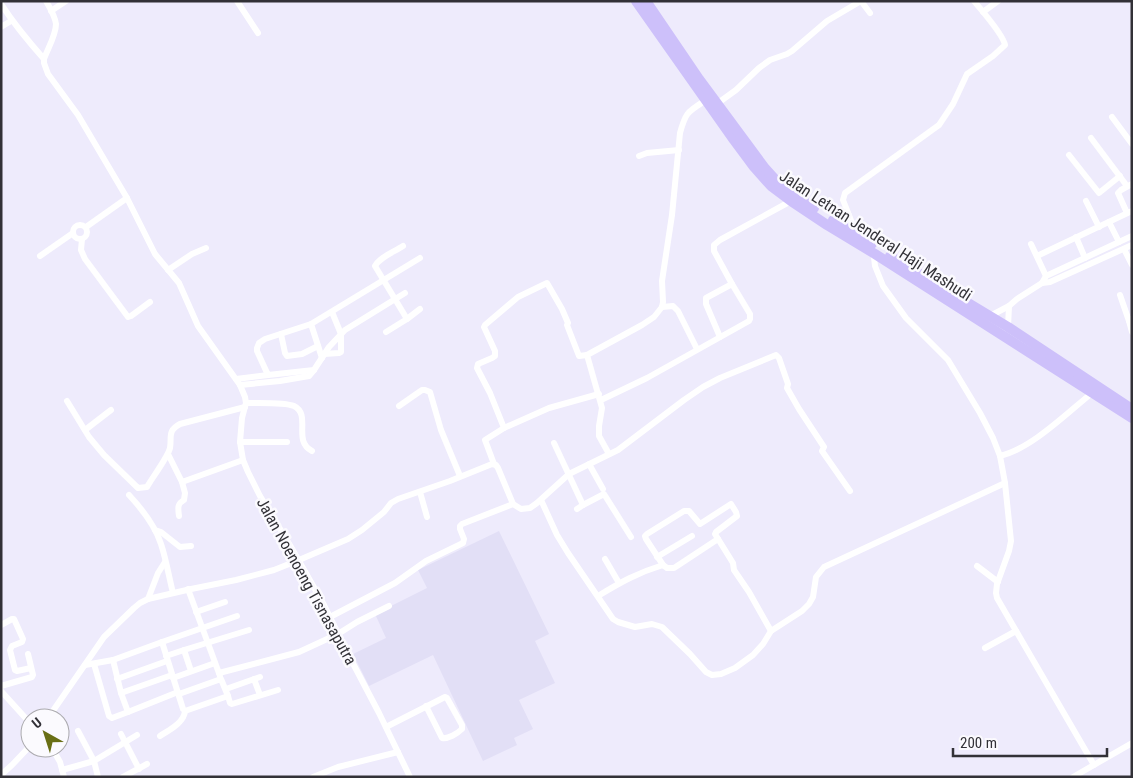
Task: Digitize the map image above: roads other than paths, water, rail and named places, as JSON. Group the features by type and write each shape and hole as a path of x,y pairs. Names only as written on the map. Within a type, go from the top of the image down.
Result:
{"main road":[{"name":"Jalan Letnan Jenderal Haji Mashudi","path":"636,1 706,100 783,188 1130,405"},
{"name":"Jalan Letnan Jenderal Haji Mashudi","path":"646,1 699,79 718,103 760,175 771,186 827,225 1132,418"}],"street":[{"path":"1,4 26,40 44,58 55,31 56,23 46,1"},
{"path":"51,11 66,1"},
{"path":"237,1 258,33"},
{"path":"718,103 736,90 759,68 770,60 792,51 827,21 861,1 870,13"},
{"path":"857,234 844,200 845,193 939,124 953,104 967,74 1004,46 1005,42 974,1"},
{"path":"983,12 998,1"},
{"path":"1,27 11,20"},
{"name":"Jalan Noenoeng Tisnasaputra","path":"44,58 48,74 78,115 127,198 155,254 182,287 198,326 240,385 245,397 240,442 243,460 248,472 330,617 410,777"},
{"path":"504,428 477,367 478,364 495,356 495,350 484,327 487,322 518,297 548,283 568,323 566,326 579,356 587,355 642,325 654,317 662,307 662,281 672,215 680,133 685,117 692,109 706,100"},
{"path":"1112,117 1132,144"},
{"path":"1037,256 1129,212 1118,193 1130,185 1120,176 1091,138"},
{"path":"639,156 647,153 679,150"},
{"path":"1069,155 1098,193 1120,176"},
{"path":"86,227 127,198"},
{"path":"791,201 715,243 713,248 750,314 750,319 647,378 600,397 549,408 504,428 485,440 494,464 501,472 513,504 521,509 530,508 569,474 618,450 703,387 776,355 779,358 788,384 787,388 824,447 822,451 850,491"},
{"path":"1086,201 1099,226"},
{"path":"1109,222 1119,242"},
{"path":"40,256 73,233 78,225 86,227"},
{"path":"86,227 87,234 82,239 81,250 85,259 128,316 131,316 150,302"},
{"path":"73,233 77,239 82,239"},
{"path":"1042,283 1046,276 1132,236"},
{"path":"1076,237 1085,258"},
{"path":"1031,244 1046,276"},
{"path":"990,316 1042,283 1050,282 1132,245"},
{"path":"403,246 376,263 375,266 407,320"},
{"path":"168,270 192,254 206,248"},
{"path":"1124,248 1132,264"},
{"path":"875,254 875,266 884,286 906,318 948,360 993,438 1000,456 1005,483 1011,546 996,589 997,598 1091,767 1092,777"},
{"path":"268,375 256,348 262,341 311,324 420,258"},
{"path":"720,337 706,304 706,298 732,284"},
{"path":"240,385 280,381 314,370 329,347 345,330 405,293"},
{"path":"1120,295 1130,319 1132,332"},
{"path":"662,307 673,306 678,311 697,350"},
{"path":"1008,306 1008,327"},
{"path":"386,332 407,320 420,309"},
{"path":"323,356 342,352 341,334 332,312"},
{"path":"311,324 323,356"},
{"path":"280,334 284,353 287,356 302,354 318,346"},
{"path":"587,355 602,408 598,431 599,436 609,454"},
{"path":"236,379 279,374 292,376"},
{"path":"279,374 280,381"},
{"path":"399,406 422,390 430,392 440,430 460,476"},
{"path":"1000,456 1022,448 1049,429 1092,393"},
{"path":"67,401 85,430 104,455 138,488 147,487 168,454 171,432 175,426 245,405 289,405 296,407 301,414 303,426 302,439 312,451"},
{"path":"85,430 111,410"},
{"path":"240,442 287,442"},
{"path":"554,443 569,474 580,507 604,494 631,537"},
{"path":"168,454 182,482 185,493 184,500 178,506 178,516"},
{"path":"182,482 243,460"},
{"path":"55,708 104,638 134,608 148,599 274,570 348,539 384,512 394,501 494,464"},
{"path":"589,464 603,489"},
{"path":"541,500 557,535 613,619 635,627 652,624 662,627 706,672 712,675 735,668 764,644 771,632 802,611 809,604 816,577 824,567 1005,483"},
{"path":"420,492 427,517"},
{"path":"129,495 150,520 155,530 161,544 173,593"},
{"path":"330,617 395,583 426,561 463,543 464,539 460,529 462,524 513,504"},
{"path":"718,539 674,568 667,568 657,557 645,536 688,510 701,524 731,504 737,516 715,533 733,563 734,570 749,592 771,632"},
{"path":"155,530 161,532 180,547 191,546"},
{"path":"657,557 692,536"},
{"path":"604,559 620,583"},
{"path":"148,599 158,573 165,562"},
{"path":"598,596 642,572 663,565"},
{"path":"977,566 998,582"},
{"path":"188,589 230,703 278,690"},
{"path":"196,612 226,602"},
{"path":"94,664 109,716 113,718 220,676 299,652 338,634 389,606"},
{"path":"85,665 113,660 237,616"},
{"path":"1,625 12,619 14,620 23,639 22,642 12,646 10,650 15,670 31,668"},
{"path":"117,679 184,650 249,630"},
{"path":"985,648 1016,631"},
{"path":"160,736 185,716 162,642"},
{"path":"184,650 191,671"},
{"path":"1,686 32,677 28,654"},
{"path":"113,660 120,693 128,712"},
{"path":"120,693 215,663"},
{"path":"226,689 257,678 260,695"},
{"path":"1,691 20,712"},
{"path":"185,711 228,696"},
{"path":"386,727 426,706 446,697 462,725 462,729 446,738 442,738 426,706"},
{"path":"78,731 94,761 98,777"},
{"path":"121,734 139,769"},
{"path":"58,758 63,773 94,761 138,735"},
{"path":"1073,777 1132,744"},
{"path":"312,777 338,767 398,752"},
{"path":"1,775 20,757"},
{"path":"123,777 147,764"}]}
